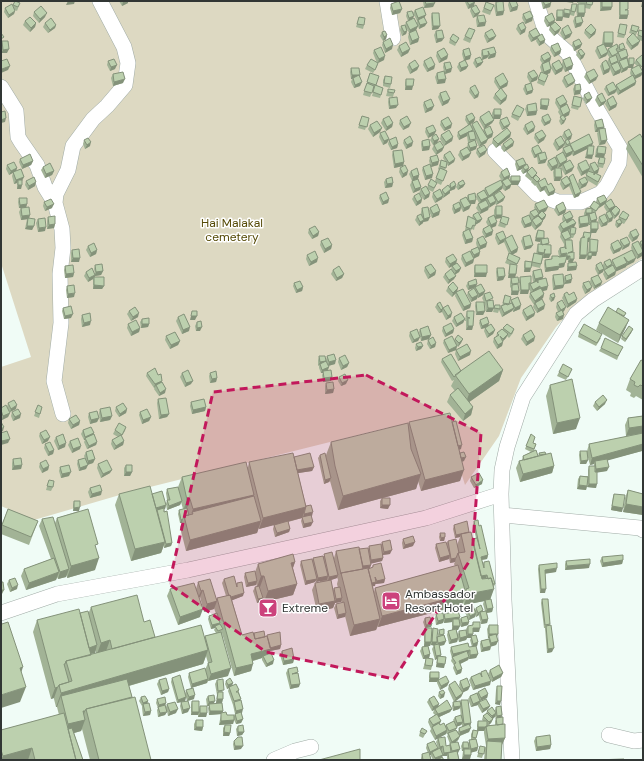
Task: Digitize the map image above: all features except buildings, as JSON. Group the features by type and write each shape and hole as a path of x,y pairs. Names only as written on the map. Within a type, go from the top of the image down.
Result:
{"street":[{"path":"55,203 56,194 68,170 73,146 93,119 107,106 125,85 127,54 100,1"},
{"path":"387,1 393,38"},
{"path":"495,151 537,194 558,202 581,202 601,193 612,178 619,163 620,148 598,111 568,53 551,38 544,27 536,1"},
{"path":"1,87 16,111 18,137 37,165 45,187 55,203 62,229 63,248 60,274 61,323 54,381 63,414"},
{"path":"512,760 501,494 502,470 523,397 576,314 593,300 643,268"},
{"path":"1,613 57,594 188,570 344,534 426,518 501,494"},
{"path":"502,515 640,528 643,530"},
{"path":"609,735 634,741 643,740"},
{"path":"274,760 295,751 312,747"}],"highlighted area":[{"path":"366,375 481,433 472,557 394,679 266,652 169,584 213,392"}],"green space":[{"name":"Hai Malakal cemetery","path":"1,1 643,1 643,258 583,298 556,327 521,378 499,436 465,485 445,420 386,428 130,492 34,520 1,506 1,367 31,357 1,263"}],"place":[{"name":"Ambassador Resort Hotel","path":"391,601"},
{"name":"Extreme","path":"268,608"}]}
